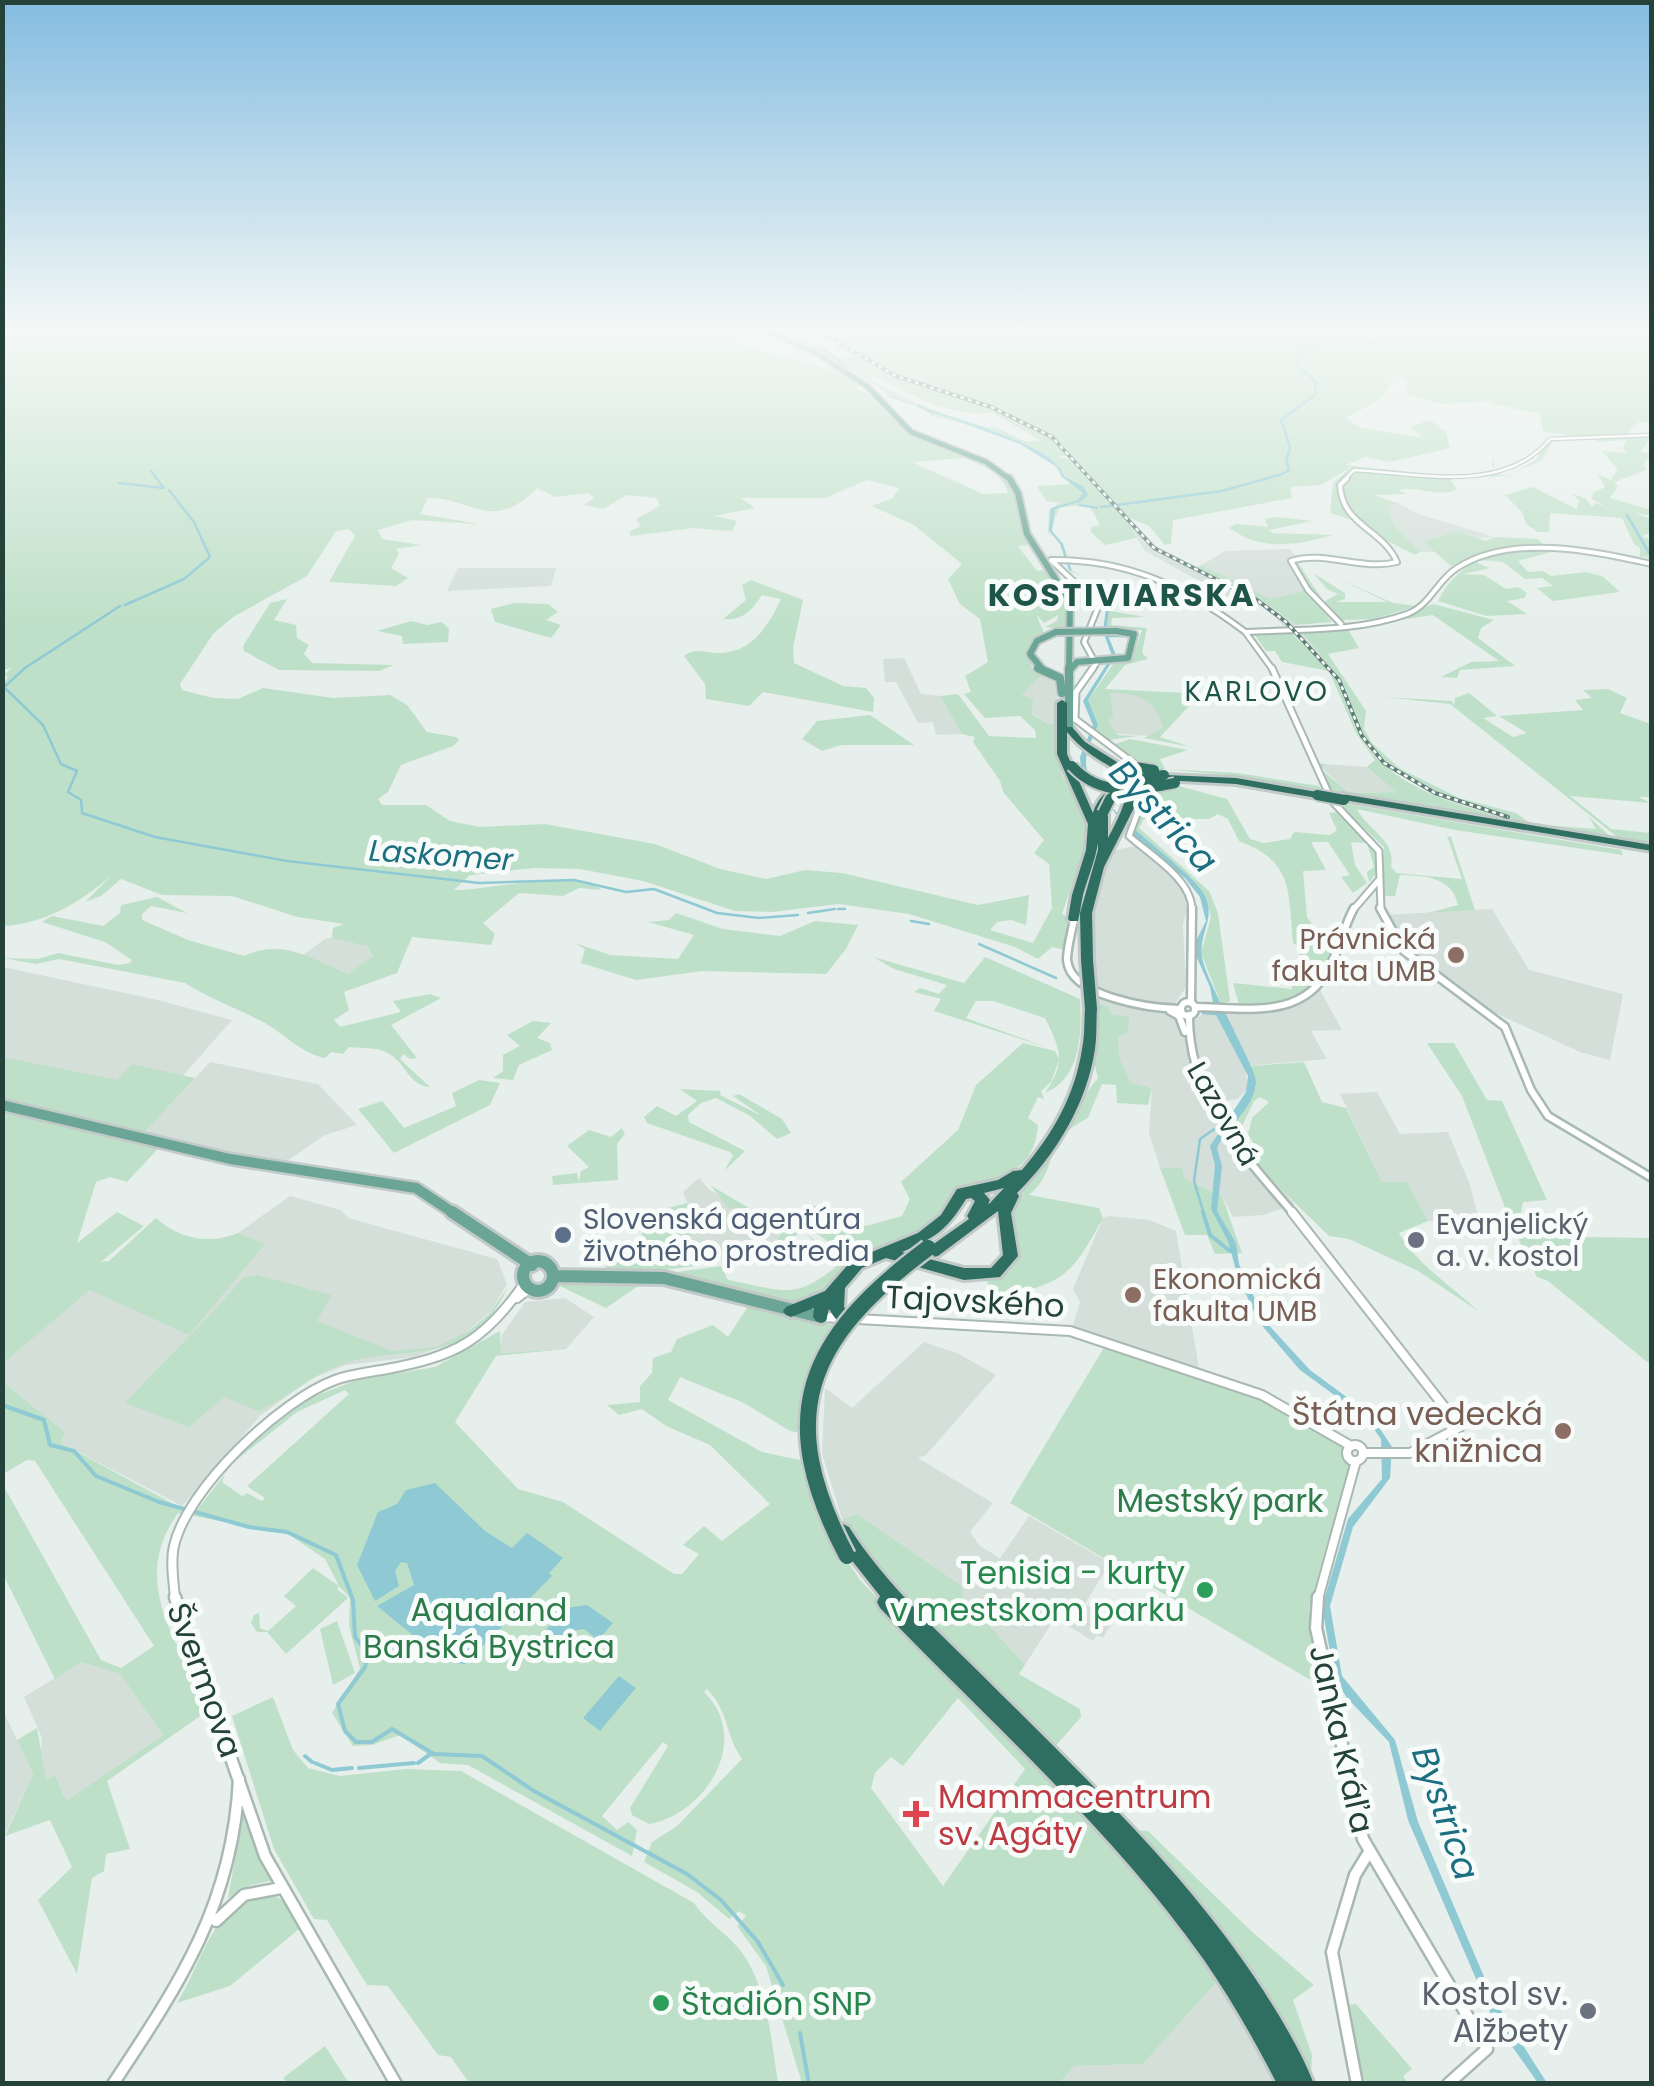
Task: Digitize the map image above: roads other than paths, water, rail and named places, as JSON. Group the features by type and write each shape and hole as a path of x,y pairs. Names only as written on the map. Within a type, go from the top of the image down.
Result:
{"highway":[{"path":"1063,699 1062,754 1095,828 1095,858 1084,896"},
{"path":"1060,718 1072,766 1087,781 1108,788 1136,790 1164,777"},
{"path":"1070,730 1129,766 1164,777 1316,793 1652,849"},
{"path":"1084,960 1086,913 1100,865 1126,824 1135,800 1132,782 1089,742"},
{"path":"1292,2075 1250,1988 1193,1908 851,1554 829,1525 813,1481 808,1432 812,1388 826,1348 851,1310 881,1280 970,1223 1018,1180 1045,1152 1078,1099 1091,1036 1084,960 1084,896 1100,811 1123,789 1164,777 1278,784 1316,793"},
{"path":"1100,811 1100,865"},
{"path":"1074,919 1076,898 1086,878"},
{"path":"821,1317 858,1264 932,1230 967,1191 1018,1180"},
{"path":"887,1253 956,1272 987,1275 1009,1262 1010,1233 1004,1208 1018,1180"},
{"path":"956,1202 969,1193 978,1194 982,1203 970,1223"},
{"path":"970,1223 994,1222 1010,1233"},
{"path":"791,1311 816,1305 837,1294"},
{"path":"837,1294 847,1321"}],"main road":[{"path":"906,427 999,470 1013,483 1026,534 1065,588 1071,617 1063,699"},
{"path":"1058,676 1039,669 1030,658 1031,648 1056,632 1134,634 1132,652 1124,660 1067,660"},
{"path":"1039,669 1058,670 1074,657 1095,661"},
{"path":"1063,699 1058,676 1067,660"},
{"path":"1067,660 1070,730"},
{"path":"2,1105 242,1161 416,1188 514,1256 528,1277 545,1287 555,1272 545,1264 528,1277"},
{"name":"Tajovského","path":"555,1272 688,1282 821,1317"}],"street":[{"path":"1341,624 1305,585 1292,564 1294,558 1360,568 1398,562 1388,545 1356,525 1340,498 1340,485 1355,469 1485,477 1530,463 1550,439 1652,435"},
{"path":"1246,632 1341,624 1414,611 1433,599 1458,567 1498,554 1574,551 1649,562"},
{"path":"1089,742 1077,722 1074,706 1078,689 1095,661 1084,642 1099,603 1088,591 1068,582 1050,560 1129,567 1214,606 1246,632 1268,659 1332,801 1380,850 1376,885 1383,916 1402,948 1427,973 1504,1027 1530,1090 1548,1116 1652,1178"},
{"path":"1074,919 1068,953 1075,979 1142,1008 1179,1009 1189,1014 1194,1005 1189,947 1195,913 1190,894 1134,846 1126,824"},
{"path":"1179,1009 1182,1004 1278,1008 1320,987 1337,954 1354,900 1376,885"},
{"path":"1194,990 1203,1004 1212,1007"},
{"path":"1166,1010 1179,1016 1186,1033"},
{"name":"Lazovná","path":"1189,1014 1186,1033 1190,1059 1230,1137 1460,1427 1410,1453 1360,1457"},
{"name":"Švermova","path":"396,2084 282,1889 258,1838 240,1773 174,1599 172,1548 188,1512 247,1440 302,1396 343,1376 425,1362 461,1349 493,1327 528,1277"},
{"name":"Tajovského","path":"821,1317 1070,1331 1262,1395 1351,1446 1360,1457"},
{"name":"Janka Kráľa","path":"1360,1457 1315,1621 1360,1828 1369,1852 1487,2049"},
{"path":"210,1930 235,1854 240,1773"},
{"path":"1357,2084 1332,1952 1355,1875 1369,1852"},
{"path":"114,2084 210,1930 238,1897 262,1888 282,1889"},
{"path":"1448,2084 1487,2049"}],"water":[{"path":"974,427 1014,439 1038,451 1055,463 1064,476 1084,487 1088,495 1082,501 1055,509 1052,531 1063,544 1072,571 1094,582 1069,570 1060,544 1049,531 1051,508 1078,500 1083,493 1062,477 1057,467 1020,444"},
{"path":"1094,582 1109,609 1106,631 1116,655 1088,700 1098,725 1086,761 1100,794 1081,770 1080,757 1093,725 1083,701 1112,656 1103,631 1106,609"},
{"path":"1101,795 1191,878 1207,900 1209,908 1202,957 1256,1083 1250,1101 1217,1148 1222,1166 1217,1211 1236,1243 1239,1264 1265,1321 1310,1370 1371,1415 1392,1447 1390,1478 1353,1527 1330,1606 1342,1676 1395,1740 1418,1822 1494,2000 1547,2083 1538,2083 1494,2021 1408,1820 1389,1742 1347,1698 1335,1679 1322,1607 1348,1519 1382,1479 1381,1439 1366,1418 1300,1370 1258,1321 1237,1274 1228,1241 1211,1209 1215,1165 1210,1146 1246,1092 1248,1076 1215,1013 1210,987 1197,958 1196,941 1206,921 1200,897 1185,878 1139,843"},
{"path":"435,1483 485,1531 512,1548 527,1533 563,1558 549,1573 552,1576 465,1664 446,1662 377,1606 414,1585 407,1563 401,1562 395,1571 399,1586 375,1601 357,1565 378,1512 397,1504 406,1490"},
{"path":"587,1605 613,1623 598,1640 584,1629 571,1631 558,1645 543,1633 566,1608"},
{"path":"619,1676 636,1688 600,1731 583,1718"}],"waterway":[{"path":"1283,427 1290,447"},
{"path":"1287,458 1290,448"},
{"path":"1101,507 1222,491 1282,474 1289,470 1286,458"},
{"path":"151,471 163,487"},
{"path":"119,483 164,488"},
{"path":"125,605 184,579 210,557 194,522 169,490"},
{"path":"1080,505 1097,508"},
{"path":"1627,515 1649,553"},
{"path":"2,689 25,668 120,606"},
{"path":"1108,636 1124,636"},
{"name":"Laskomer","path":"6,689 43,725 61,764 77,771 68,792 81,800 82,811"},
{"name":"Laskomer","path":"82,813 155,837 287,861 479,883 574,880 626,892 654,889 717,913 759,918 798,915"},
{"name":"Laskomer","path":"808,913 835,909"},
{"name":"Laskomer","path":"838,909 845,909"},
{"name":"Laskomer","path":"911,921 929,924"},
{"name":"Laskomer","path":"979,944 1056,978"},
{"name":"Laskomer","path":"1203,1013 1216,1014"},
{"path":"1204,1214 1194,1181 1200,1139 1229,1119"},
{"path":"1203,1212 1210,1235 1230,1251"},
{"path":"2,1405 44,1420 50,1445 74,1451 96,1476 159,1502 249,1527 287,1532 336,1555 353,1600 355,1637 368,1654 365,1667 338,1704 345,1731 356,1742 372,1742 392,1729 434,1754 482,1756 534,1791 687,1874 721,1900 758,1942 783,1985"},
{"path":"418,1763 432,1753"},
{"path":"305,1756 312,1762"},
{"path":"315,1763 332,1770 352,1768"},
{"path":"359,1768 414,1763"},
{"path":"800,2033 809,2084"}],"railway":[{"path":"1032,427 1052,437 1154,548 1257,600 1286,622 1339,680 1362,736 1384,763 1435,793 1508,817"}],"place":[{"name":"Právnická fakulta UMB","path":"1456,955"},
{"name":"Slovenská agentúra životného prostredia","path":"563,1235"},
{"name":"Evanjelický a. v. kostol","path":"1416,1240"},
{"name":"Ekonomická fakulta UMB","path":"1133,1295"},
{"name":"Štátna vedecká knižnica","path":"1563,1431"},
{"name":"Tenisia - kurty v mestskom parku","path":"1205,1590"},
{"name":"Mammacentrum sv. Agáty","path":"916,1814"},
{"name":"Štadión SNP","path":"661,2003"},
{"name":"Kostol sv. Alžbety","path":"1588,2011"}],"district":[{"name":"KOSTIVIARSKA","path":"1122,594"},
{"name":"KARLOVO","path":"1257,691"}],"water label":[{"name":"Bystrica","path":"1164,816"},
{"name":"Bystrica","path":"1446,1813"}],"park label":[{"name":"Mestský park","path":"1220,1500"},
{"name":"Aqualand Banská Bystrica","path":"489,1628"}]}
